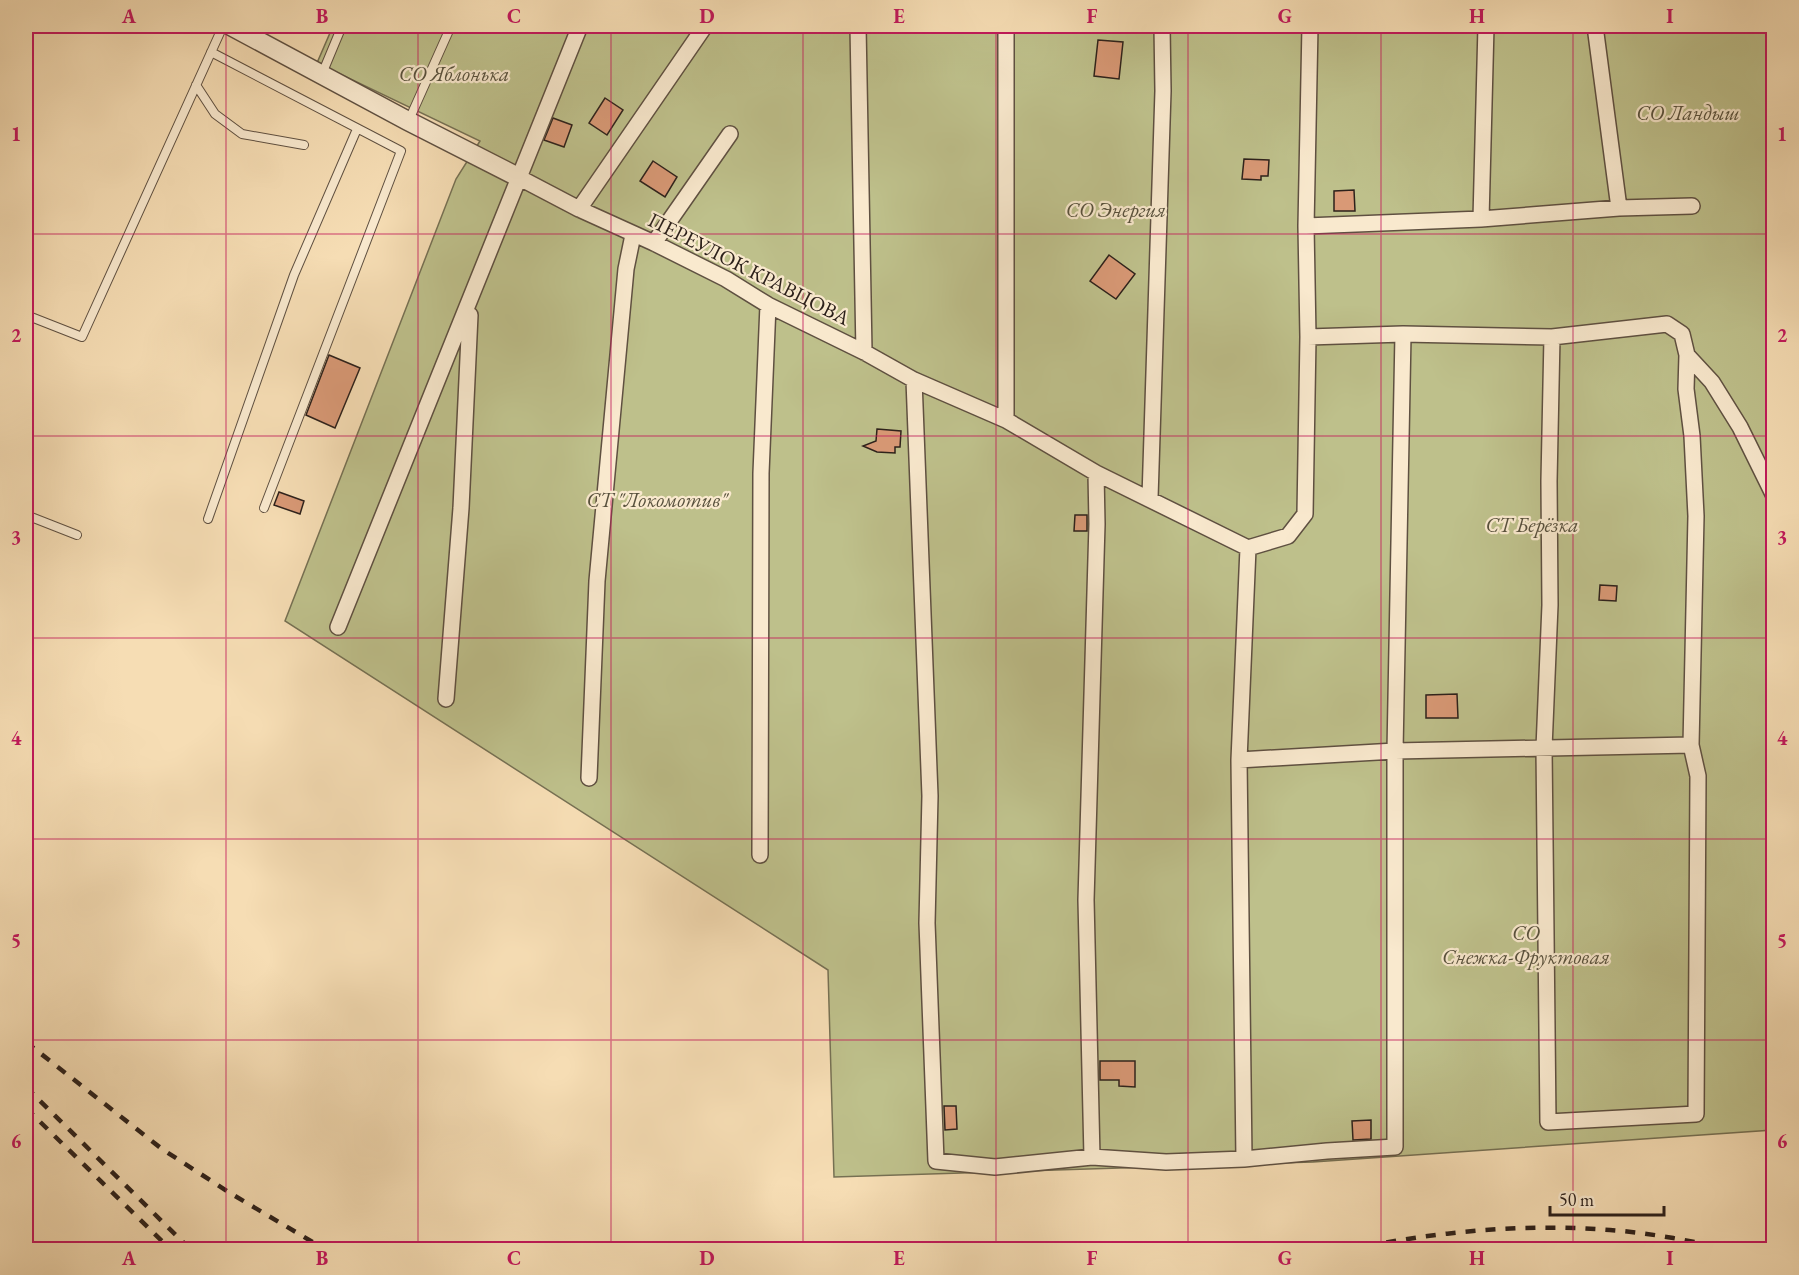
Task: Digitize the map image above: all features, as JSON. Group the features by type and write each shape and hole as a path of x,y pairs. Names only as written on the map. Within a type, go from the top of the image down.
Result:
{"street":[{"name":"ПЕРЕУЛОК КРАВЦОВА","path":"231,26 579,209 726,279 768,305 864,352 914,380 1006,420 1096,473 1248,548"},
{"path":"338,627 580,26"},
{"path":"579,209 705,26"},
{"path":"858,26 864,352"},
{"path":"1006,26 1006,420"},
{"path":"1150,498 1163,91 1162,26"},
{"path":"1244,1159 1239,760 1248,548 1288,536 1305,514 1308,337 1306,226 1310,26"},
{"path":"1481,219 1486,26"},
{"path":"1595,26 1619,208"},
{"path":"654,243 730,134"},
{"path":"1306,226 1481,219 1619,208 1692,206"},
{"path":"590,778 597,581 626,269 633,235"},
{"path":"446,699 461,508 470,303"},
{"path":"760,855 761,473 768,305"},
{"path":"1308,337 1403,334 1552,337 1667,324 1682,334 1687,355 1686,389 1692,436 1696,516 1691,745 1698,776 1696,1114 1548,1122 1544,748 1550,605 1549,481 1552,337"},
{"path":"914,380 930,796 927,922 936,1161 995,1167 1092,1157 1166,1162 1395,1148 1395,751 1403,334"},
{"path":"1687,355 1712,382 1729,409 1773,496"},
{"path":"1092,1157 1086,900 1097,524 1096,473"},
{"path":"1239,760 1395,751 1691,745"}],"lane":[{"path":"26,315 82,337 223,26"},
{"path":"322,74 342,26"},
{"path":"408,121 452,26"},
{"path":"211,52 401,151 264,508"},
{"path":"196,85 215,114 242,134 304,145"},
{"path":"208,519 294,275 357,129"},
{"path":"26,515 77,535"}],"green space":[{"path":"333,26 1773,26 1773,1130 1313,1162 834,1177 828,970 285,621 456,179 480,141 317,63"}],"building":[{"path":"1098,40 1123,42 1119,79 1094,76"},
{"path":"605,98 623,110 607,135 589,123"},
{"path":"553,118 572,125 564,147 544,140"},
{"path":"1244,159 1269,160 1268,176 1261,176 1261,180 1242,179"},
{"path":"653,161 677,177 665,197 640,181"},
{"path":"1354,190 1355,211 1334,211 1334,191"},
{"path":"1109,255 1135,274 1116,299 1090,281"},
{"path":"329,355 360,368 335,428 306,415"},
{"path":"877,429 901,431 900,447 895,447 895,453 877,452 863,446 876,441"},
{"path":"279,492 304,501 300,514 274,505"},
{"path":"1075,515 1087,515 1087,531 1074,531"},
{"path":"1600,585 1617,586 1616,601 1599,600"},
{"path":"1457,694 1458,718 1426,718 1426,695"},
{"path":"1100,1061 1135,1061 1135,1087 1119,1086 1119,1080 1100,1080"},
{"path":"944,1106 956,1106 957,1129 945,1130"},
{"path":"1371,1120 1371,1139 1353,1140 1352,1121"}],"railway":[{"path":"26,1042 162,1149 230,1193 326,1250"},
{"path":"26,1087 191,1250"},
{"path":"26,1108 171,1250"},
{"path":"1347,1250 1445,1234 1544,1228 1641,1233 1732,1250"}],"park label":[{"name":"СО Яблонька","path":"454,74"},
{"name":"СО Ландыш","path":"1688,113"},
{"name":"СО Энергия","path":"1116,210"},
{"name":"СТ \"Локомотив\"","path":"657,500"},
{"name":"СТ Берёзка","path":"1532,525"},
{"name":"СО Снежка-Фруктовая","path":"1526,945"}]}
